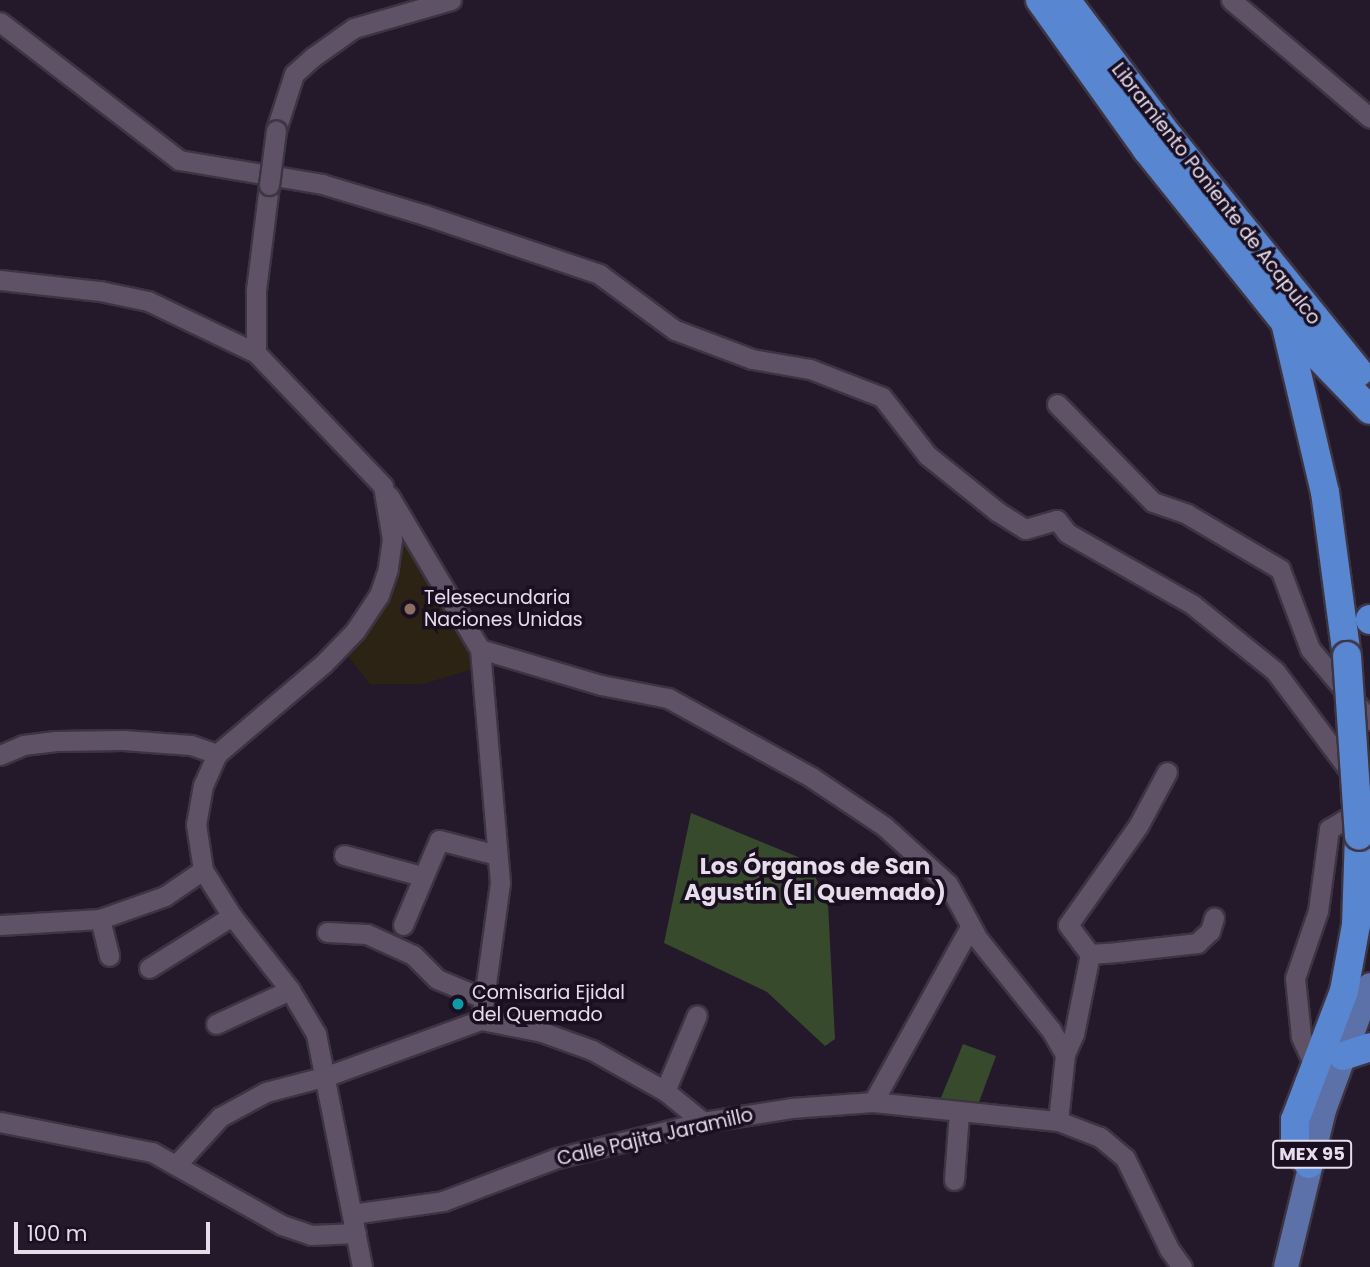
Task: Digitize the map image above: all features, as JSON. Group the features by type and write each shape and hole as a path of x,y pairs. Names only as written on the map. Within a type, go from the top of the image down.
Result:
{"highway":[{"name":"Libramiento Poniente de Acapulco","path":"1040,0 1147,150 1285,322 1370,410"},
{"name":"Libramiento Poniente de Acapulco","path":"1066,0 1331,341 1370,384"},
{"path":"1285,322 1325,492 1347,656 1359,836 1356,925 1343,991 1293,1139 1309,1164"},
{"path":"1331,341 1370,365"}],"main road":[{"name":"MEX 95","path":"1354,1049 1370,985"},
{"name":"MEX 95","path":"1286,1267 1309,1164 1354,1049 1370,1017"}],"street":[{"path":"256,353 256,290 276,130 294,74 354,28 451,0"},
{"path":"1230,0 1370,118"},
{"path":"0,22 179,160 322,184 425,215 600,274 675,330 752,359 810,369 881,397 928,455 998,512 1026,528 1057,520 1068,533 1194,605 1275,671 1370,798"},
{"path":"0,275 148,301 256,353 383,486 480,649 499,902 481,1020"},
{"path":"1057,404 1153,502 1187,514 1280,569 1310,649 1370,720"},
{"path":"362,1267 327,1076 316,1034 290,989 232,916 203,870 196,824 204,785 217,754 323,664 355,631 379,595 392,540 383,486"},
{"path":"480,649 601,685 668,698 811,777 862,809 941,877 957,896 971,927 1065,1054"},
{"path":"0,755 23,745 56,741 123,740 191,746 217,754"},
{"path":"1058,1121 1065,1054 1074,1034 1090,954 1068,925 1138,826 1167,772"},
{"path":"1315,1068 1301,1036 1295,978 1318,911 1329,829 1350,813 1370,805"},
{"path":"403,925 439,840 497,855"},
{"path":"344,855 422,876"},
{"path":"0,925 100,919 165,896 203,870"},
{"path":"149,968 232,916"},
{"path":"1090,954 1197,943 1210,931 1214,918"},
{"path":"100,919 109,956"},
{"path":"873,1102 971,927"},
{"path":"327,932 367,934 412,955 437,979 485,999"},
{"path":"216,1024 290,989"},
{"path":"666,1091 697,1015"},
{"path":"176,1165 220,1117 266,1092 327,1076 481,1020 542,1032 592,1050 666,1091 703,1122"},
{"name":"Calle Pajita Jaramillo","path":"0,1122 152,1152 282,1225 312,1235 443,1200 557,1158 703,1122 790,1108 873,1102 1058,1121 1100,1137 1125,1158 1169,1249 1182,1267"},
{"path":"954,1180 959,1112"}],"shaded area":[{"name":"Telesecundaria Naciones Unidas","path":"406,532 476,649 476,668 423,684 370,684 343,650"}],"green space":[{"path":"691,813 808,861 828,904 835,1039 825,1046 767,992 664,943"},
{"path":"963,1044 996,1056 975,1113 938,1105"}],"place":[{"name":"Telesecundaria Naciones Unidas","path":"410,609"},
{"name":"Comisaria Ejidal del Quemado","path":"458,1004"}],"district":[{"name":"Los Órganos de San Agustín (El Quemado)","path":"815,879"}]}
